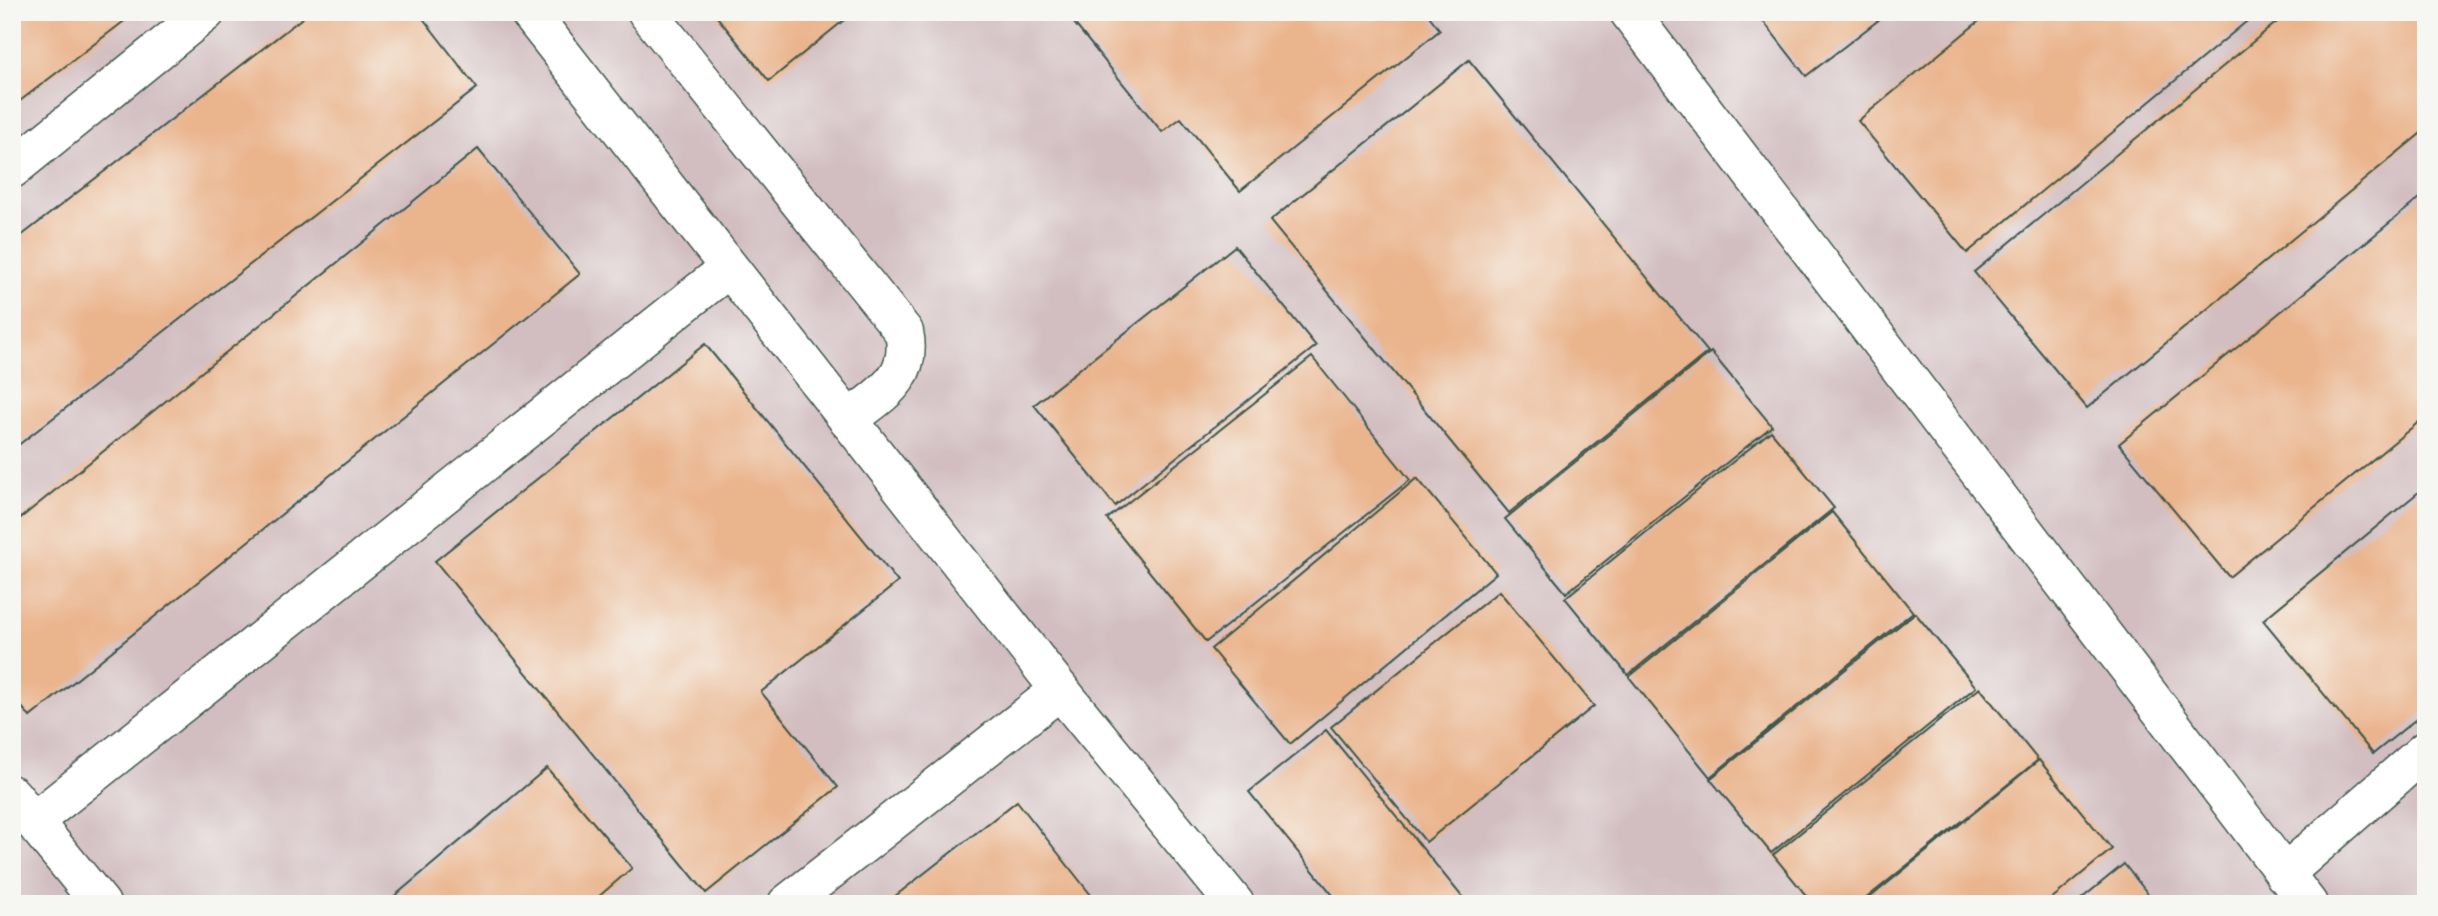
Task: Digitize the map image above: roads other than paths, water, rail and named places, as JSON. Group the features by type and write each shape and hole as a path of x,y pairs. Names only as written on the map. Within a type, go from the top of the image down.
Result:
{"lane":[{"path":"12,169 206,12"},
{"path":"529,12 1060,690 1235,904"},
{"path":"647,12 904,332 907,347 903,366 895,382 848,420"},
{"path":"1629,12 2308,904"},
{"path":"101,904 23,808 729,268"},
{"path":"787,904 1060,690"},
{"path":"2284,874 2426,750"}]}
